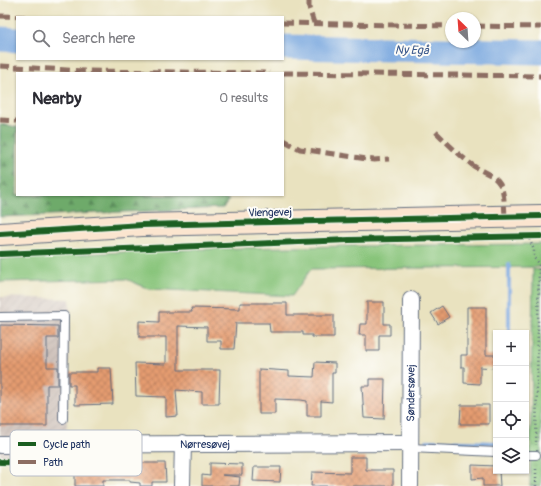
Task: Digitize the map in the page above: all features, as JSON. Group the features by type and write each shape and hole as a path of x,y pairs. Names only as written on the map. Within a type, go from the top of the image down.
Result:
{"street":[{"name":"Viengevej","path":"0,234 142,225 541,216"},
{"name":"Søndersøvej","path":"410,486 411,300"},
{"name":"Nørresøvej","path":"142,443 410,446"},
{"path":"182,486 183,443"},
{"name":"Nørresøvej","path":"0,445 10,445"}],"lane":[{"path":"0,317 64,316 63,418"},
{"path":"410,446 493,452"},
{"path":"529,455 536,455"}],"path":[{"path":"521,237 532,236 534,258 539,263 540,273 536,486"}],"shaded area":[{"path":"0,297 70,299 67,430 10,430 10,456 0,456"}],"green space":[{"path":"0,124 16,127 16,196 213,196 230,200 223,208 0,217"},
{"path":"541,244 541,267 311,269 292,296 149,289 126,279 0,282 0,259 135,251 203,249"},
{"path":"533,269 541,270 541,486 530,486"}],"building":[{"path":"367,302 384,302 384,324 390,324 390,335 379,335 379,351 366,351 366,335 359,335 360,324 367,324"},
{"path":"240,303 287,303 287,315 334,315 334,337 312,337 312,335 303,335 303,332 270,332 269,323 236,323 234,349 221,349 221,341 207,341 207,327 178,326 178,370 220,370 219,404 202,404 202,392 176,390 178,416 166,417 166,397 136,396 135,363 166,364 166,337 139,337 139,321 159,322 159,312 192,312 191,308 240,309"},
{"path":"442,306 449,317 438,324 431,313"},
{"path":"467,307 486,307 486,355 493,355 493,368 480,367 480,384 464,383 464,367 461,367 461,355 467,355"},
{"path":"0,325 58,326 58,338 47,338 47,367 58,367 58,385 47,385 47,426 0,426"},
{"path":"315,362 335,363 335,373 332,373 332,402 321,401 321,416 307,416 307,401 275,399 275,414 259,414 259,369 289,371 289,376 314,377"},
{"path":"97,368 111,368 113,404 75,405 75,385 69,385 69,372 97,372"},
{"path":"370,379 385,379 384,419 364,418 362,386 370,386"},
{"path":"461,405 489,405 489,424 460,424"},
{"path":"350,457 366,457 366,470 393,470 393,486 311,486 312,472 350,473"},
{"path":"142,463 165,463 166,482 152,482 152,486 140,486 140,483 130,482 130,480 103,480 103,486 75,486 75,476 142,476"},
{"path":"210,463 242,464 242,475 222,475 240,477 239,486 202,486 202,475 210,476"},
{"path":"472,465 493,466 493,474 499,474 500,486 483,486 483,478 472,479"},
{"path":"254,467 281,467 280,482 253,481"}],"waterway":[{"name":"Ny Egå","path":"0,39 16,40"},
{"name":"Ny Egå","path":"284,47 541,52"},
{"path":"509,264 509,330"},
{"path":"426,441 493,443"}],"marked path":[{"path":"309,0 309,8 314,23"},
{"path":"0,16 16,17"},
{"path":"284,23 445,26"},
{"path":"481,26 541,27"},
{"path":"0,66 84,71 177,72"},
{"path":"284,73 541,76"},
{"path":"0,120 16,121"},
{"path":"436,132 466,160 493,177 499,183 503,194 505,216"},
{"path":"284,141 300,149 374,160 389,159"}],"cycle path":[{"path":"0,234 142,225 541,216"},
{"path":"0,254 349,240 541,236"},
{"path":"0,462 10,462"}]}
